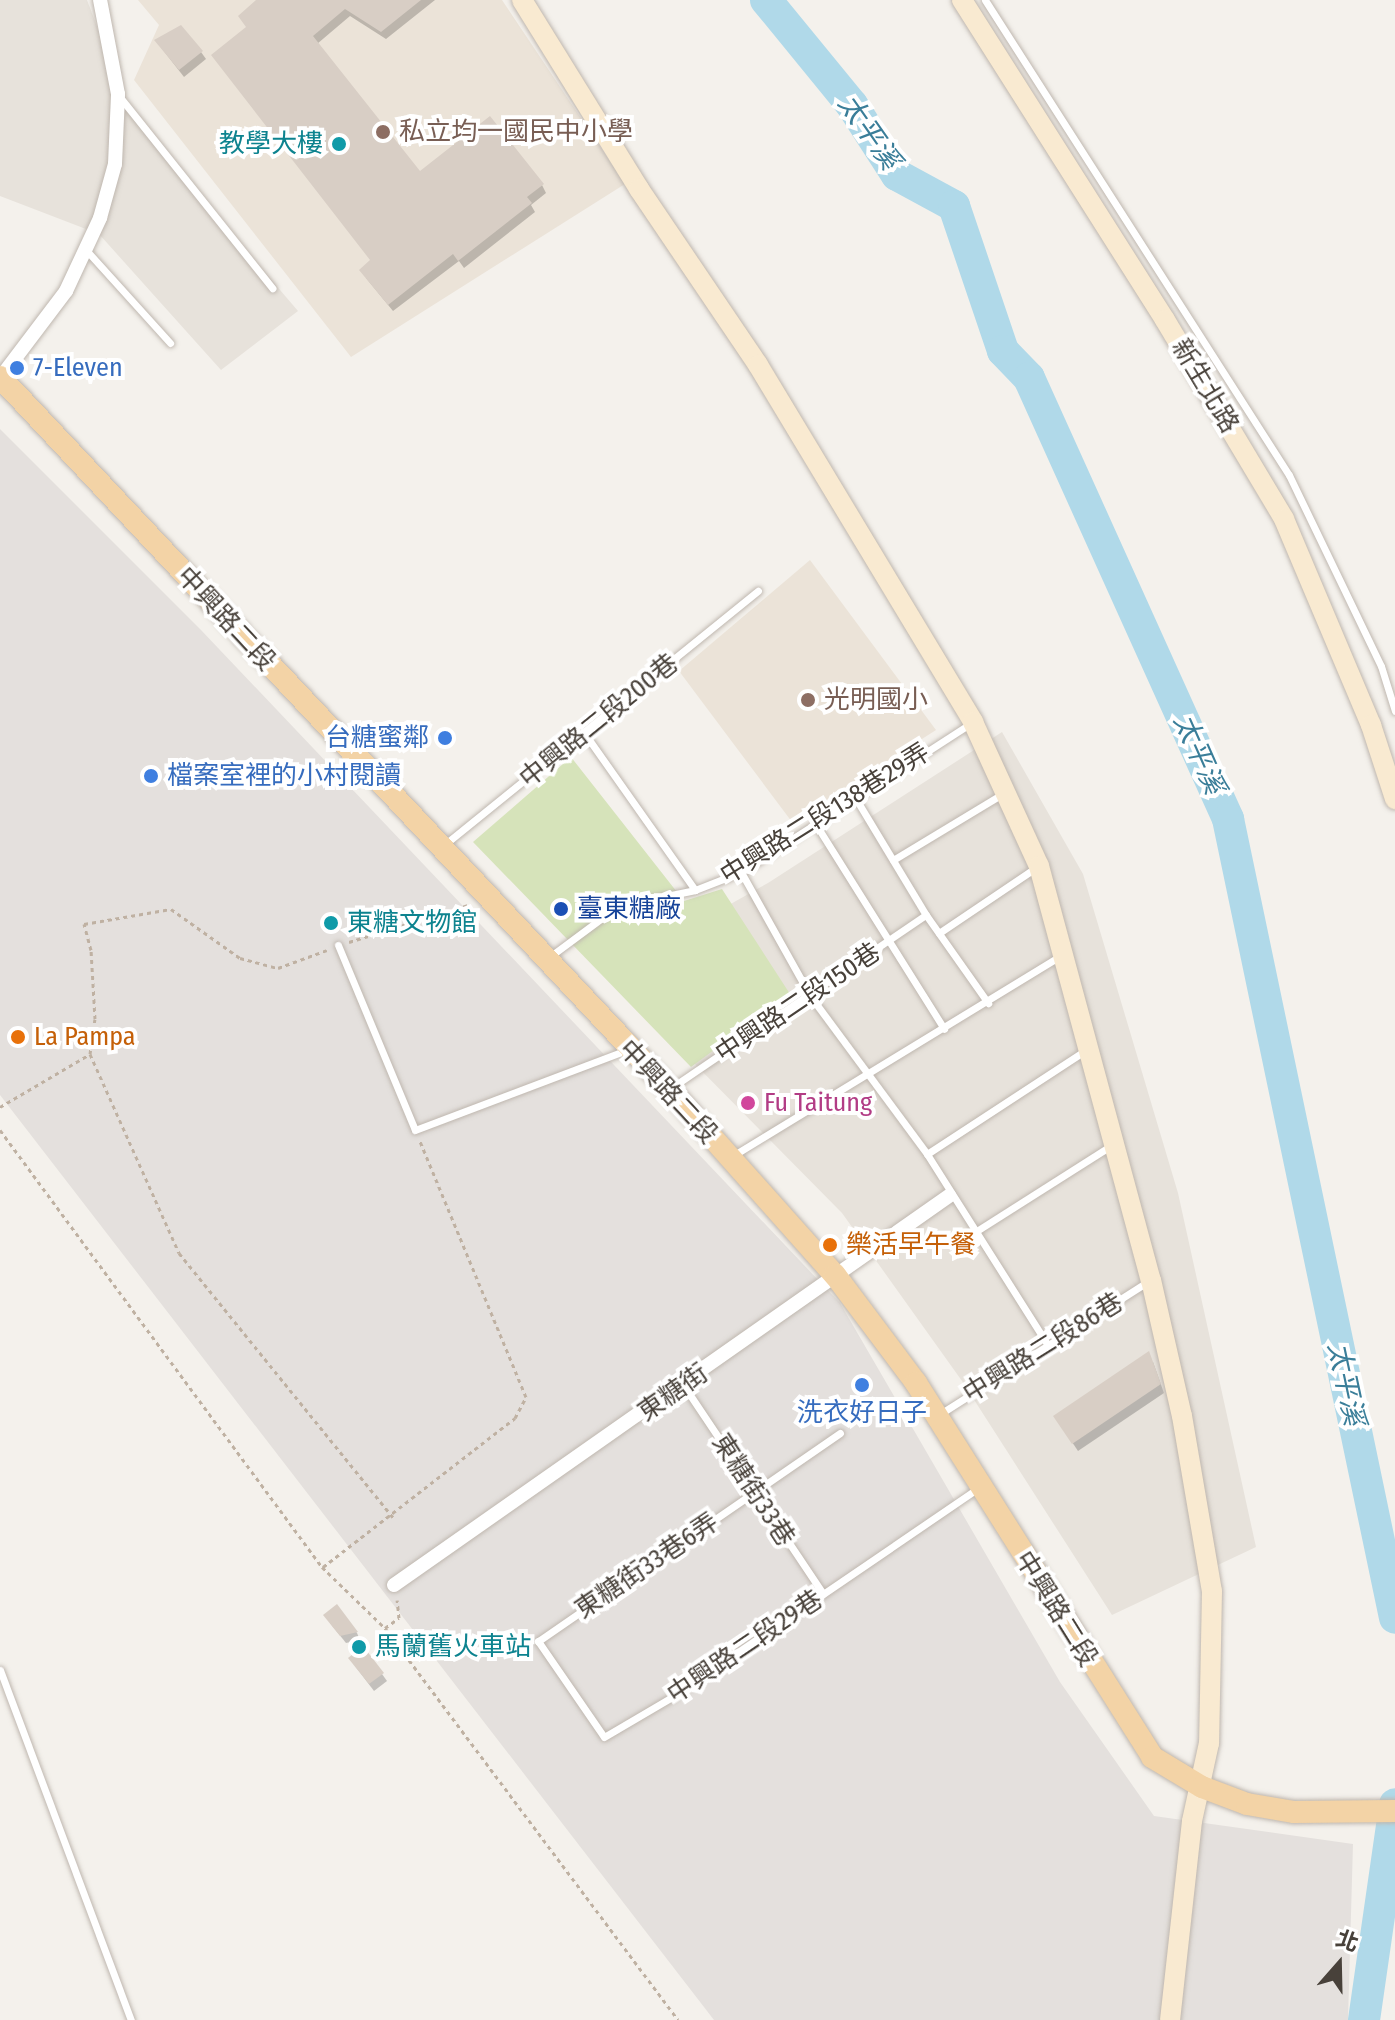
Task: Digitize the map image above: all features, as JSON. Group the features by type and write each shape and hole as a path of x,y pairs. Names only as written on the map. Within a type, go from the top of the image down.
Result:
{"main road":[{"name":"中興路二段","path":"0,377 439,849 669,1089 835,1275 935,1417 1152,1757 1202,1787 1247,1804 1294,1812 1395,1811"}],"street":[{"path":"0,377 66,291 87,251 115,164 118,94 100,0"},
{"path":"522,0 639,189 758,365 973,722 1039,866 1086,1050 1151,1280 1182,1416 1212,1591 1209,1743 1202,1787 1192,1821 1170,2020"},
{"name":"新生北路","path":"962,0 1165,320 1284,519 1371,725 1395,799"},
{"name":"東糖街","path":"394,1585 684,1386 949,1196"}],"lane":[{"path":"985,0 1289,475 1381,666 1395,711"},
{"path":"118,94 272,288"},
{"path":"87,251 170,343"},
{"name":"中興路二段200巷","path":"439,849 758,591"},
{"name":"中興路二段138巷29弄","path":"546,959 618,906 695,890 741,872 973,722"},
{"path":"585,734 695,890"},
{"path":"893,860 1006,791"},
{"path":"856,799 926,915 988,1003"},
{"path":"815,823 944,1029"},
{"path":"939,933 1039,866"},
{"path":"741,872 811,997 927,1154 949,1196 1047,1344"},
{"name":"中興路二段150巷","path":"669,1089 811,997 926,915"},
{"path":"338,945 415,1130 628,1049"},
{"path":"729,1158 988,1003 1063,954"},
{"path":"927,1154 1086,1050"},
{"path":"975,1232 1113,1144"},
{"name":"中興路二段86巷","path":"935,1417 1151,1280"},
{"name":"東糖街33巷","path":"684,1386 823,1594"},
{"name":"東糖街33巷6弄","path":"538,1641 840,1433"},
{"name":"中興路二段29巷","path":"538,1641 604,1737 823,1594 980,1486"},
{"path":"0,1670 131,2020"}],"path":[{"path":"393,1517 179,1253 158,1217 90,1054 95,1019 91,950 84,924 171,909 240,958 278,968 338,945 486,899"},
{"path":"0,1107 90,1054"},
{"path":"0,1130 322,1567 385,1628 678,2020"},
{"path":"322,1567 393,1517 515,1418 526,1397 415,1130"},
{"path":"385,1628 399,1618 394,1585"}],"shaded area":[{"path":"0,0 87,0 130,114 298,311 221,370 99,234 0,196"},
{"name":"私立均一國民中小學","path":"138,0 502,0 625,184 351,357 134,80 159,25"},
{"path":"0,429 201,630 840,1303 1060,1682 1154,1816 1353,1844 1348,2020 714,2020 0,1095"},
{"name":"光明國小","path":"810,560 936,730 792,822 679,671"},
{"path":"1002,732 1083,874 1178,1193 1256,1547 1112,1615 962,1381 842,1213 606,974 768,883"}],"green space":[{"path":"571,757 684,901 722,889 790,994 691,1067 473,842"}],"building":[{"name":"教學大樓","path":"256,0 421,0 381,32 345,9 313,36 420,171 490,116 544,184 527,197 532,203 458,261 453,254 388,305 359,270 370,260 211,55 246,27 238,16"},
{"path":"181,25 203,51 179,70 154,40"},
{"path":"1149,1351 1161,1384 1072,1444 1053,1416"},
{"path":"337,1604 358,1632 340,1636 323,1615"},
{"path":"363,1646 384,1673 369,1684 348,1658"}],"waterway":[{"name":"太平溪","path":"766,0 852,105 897,175 954,206 1003,351 1029,378 1228,819 1395,1618"},
{"name":"太平溪","path":"1364,2020 1395,1804"}],"place":[{"name":"私立均一國民中小學","path":"383,132"},
{"name":"教學大樓","path":"339,144"},
{"name":"7-Eleven","path":"17,368"},
{"name":"光明國小","path":"808,700"},
{"name":"台糖蜜鄰","path":"445,738"},
{"name":"檔案室裡的小村閱讀","path":"151,776"},
{"name":"臺東糖廠","path":"561,909"},
{"name":"東糖文物館","path":"331,923"},
{"name":"La Pampa","path":"18,1037"},
{"name":"Fu Taitung","path":"748,1103"},
{"name":"樂活早午餐","path":"830,1245"},
{"name":"洗衣好日子","path":"862,1385"},
{"name":"馬蘭舊火車站","path":"359,1647"}]}
